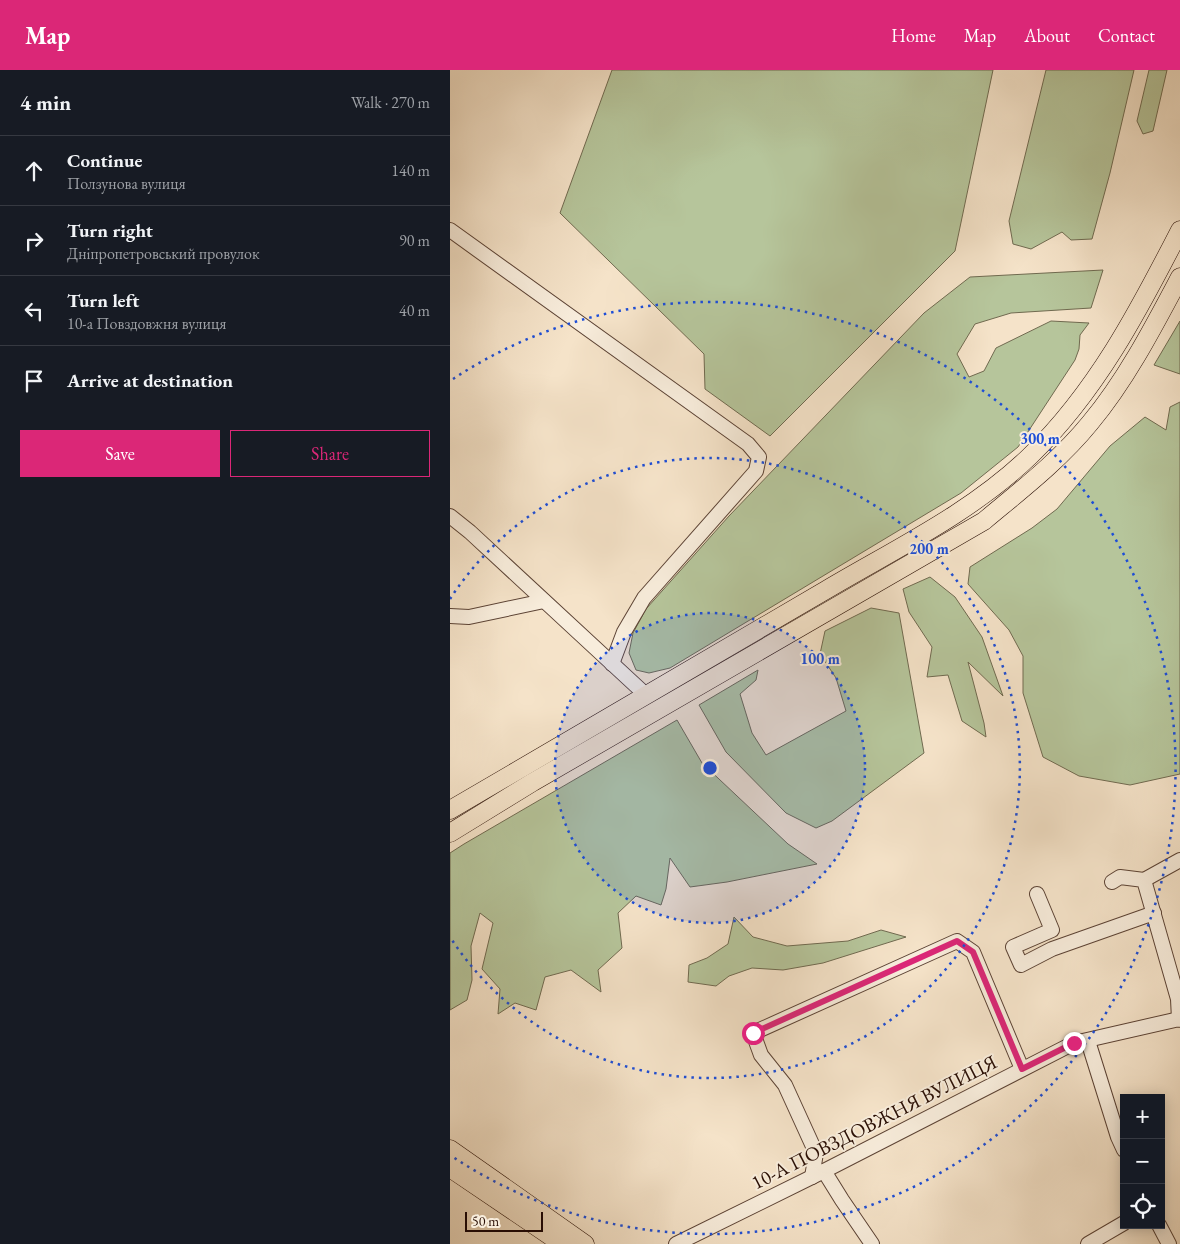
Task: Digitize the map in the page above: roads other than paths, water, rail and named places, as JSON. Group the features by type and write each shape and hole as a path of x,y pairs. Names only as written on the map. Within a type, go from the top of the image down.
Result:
{"main road":[{"path":"450,810 976,500 1029,457 1070,414 1097,378 1123,337 1180,230"},
{"path":"450,834 533,782 984,522 1050,466 1091,423 1130,366 1180,277"},
{"path":"450,1149 585,1244"},
{"path":"450,1168 562,1244"}],"street":[{"path":"450,230 748,444 759,457 756,470 644,598 624,632 612,664"},
{"path":"450,516 470,532 646,695"},
{"path":"450,616 469,617 544,600"},
{"path":"1112,882 1120,877 1144,880 1180,860"},
{"path":"1144,880 1178,999 1179,1020"},
{"path":"1037,894 1052,930 1014,947 1021,965 1052,949 1154,913"},
{"path":"872,1244 842,1200 818,1174 816,1153 785,1085 761,1055 753,1033 957,941 973,952 1022,1069"},
{"name":"10-А ПОВЗДОВЖНЯ ВУЛИЦЯ","path":"676,1244 818,1174 1074,1043 1179,1020"},
{"path":"1088,1041 1120,1141"},
{"path":"1088,1244 1120,1225"},
{"path":"1161,1229 1169,1244"}]}
